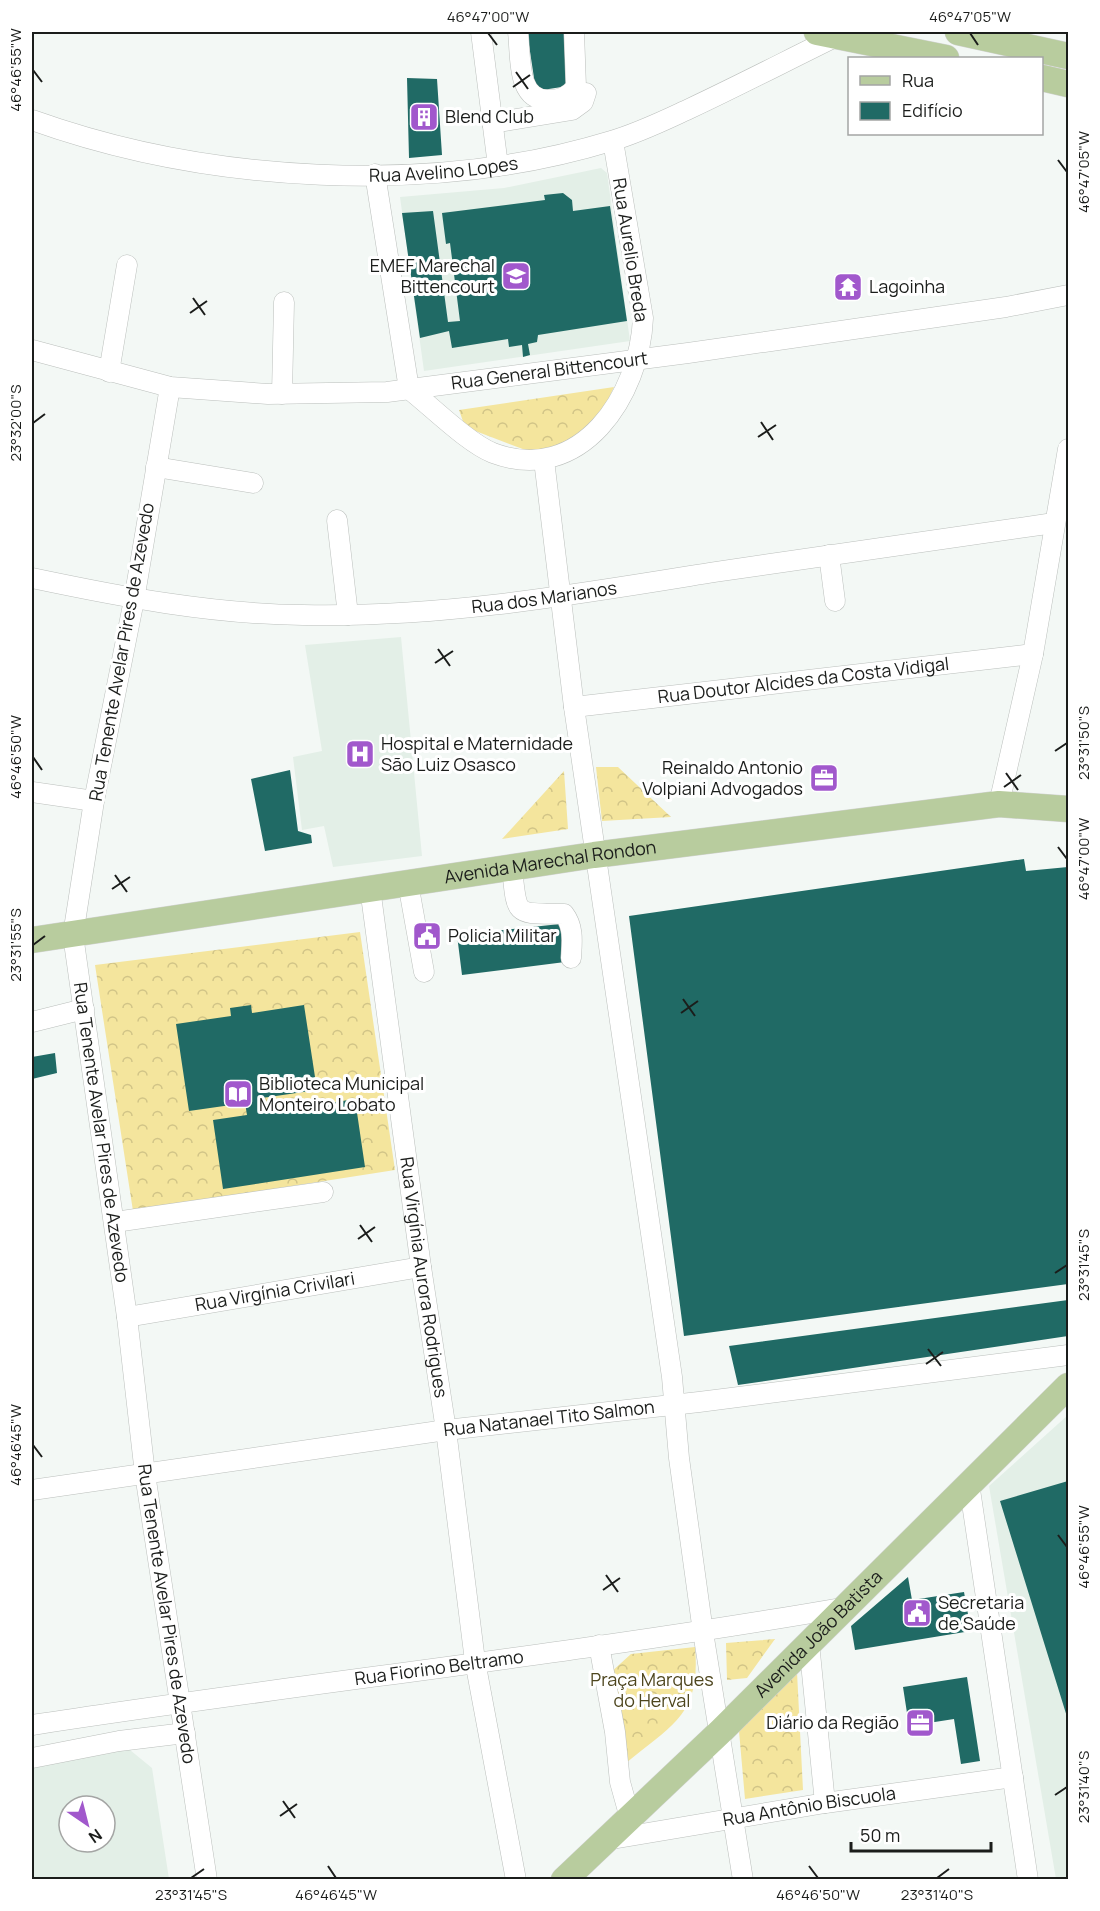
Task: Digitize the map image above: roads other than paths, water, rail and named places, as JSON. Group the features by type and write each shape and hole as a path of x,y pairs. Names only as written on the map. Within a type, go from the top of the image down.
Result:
{"main road":[{"path":"958,32 1068,56"},
{"path":"827,34 941,57"},
{"path":"1043,78 1068,84"},
{"name":"Avenida Marechal Rondon","path":"32,940 594,855 999,804 1068,809"},
{"name":"Avenida João Batista","path":"564,1880 719,1733 1068,1386"}],"street":[{"path":"481,32 498,166"},
{"path":"518,32 524,84 529,95 538,100 559,100 570,95 576,87 574,32"},
{"name":"Rua Avelino Lopes","path":"32,120 83,138 227,167 290,173 375,174 467,170 553,157 613,141 754,79 827,34"},
{"path":"492,123 572,110 584,102 585,93"},
{"name":"Rua Aurelio Breda","path":"544,460 569,451 605,422 620,401 642,341 643,318 613,141"},
{"path":"375,174 409,389 477,446 494,454 518,459 544,460 573,707 675,1405 679,1458 703,1632 743,1880"},
{"path":"109,372 127,265"},
{"name":"Rua General Bittencourt","path":"32,350 170,387 282,394 376,393 994,309 1068,295"},
{"path":"282,394 284,302"},
{"name":"Rua Tenente Avelar Pires de Azevedo","path":"170,387 134,600 94,801 73,934 128,1317 145,1474 207,1880"},
{"path":"999,804 1033,654 1068,449"},
{"path":"156,467 253,483"},
{"path":"337,520 348,615"},
{"name":"Rua dos Marianos","path":"32,578 134,600 218,611 348,615 415,613 559,597 1054,523"},
{"path":"829,555 835,601"},
{"name":"Rua Doutor Alcides da Costa Vidigal","path":"573,707 1033,654"},
{"path":"32,792 94,801"},
{"path":"512,867 515,901 520,910 527,914 564,914 568,919 571,927 571,958"},
{"path":"408,883 424,972"},
{"name":"Rua Virgínia Aurora Rodrigues","path":"370,888 421,1267 446,1430 475,1661 516,1880"},
{"path":"32,1022 84,1009"},
{"path":"115,1222 323,1192"},
{"name":"Rua Virgínia Crivilari","path":"128,1317 421,1267"},
{"name":"Rua Natanael Tito Salmon","path":"32,1490 446,1430 675,1405 1068,1355"},
{"path":"969,1483 1028,1880"},
{"name":"Rua Fiorino Beltramo","path":"32,1725 475,1661 703,1632 847,1607"},
{"path":"809,1643 825,1803"},
{"path":"599,1645 615,1732 620,1782 630,1818"},
{"path":"32,1758 119,1741 185,1733"},
{"name":"Rua Antônio Biscuola","path":"606,1840 825,1803 1013,1777"}],"place":[{"name":"Blend Club","path":"424,117"},
{"name":"EMEF Marechal Bittencourt","path":"516,276"},
{"name":"Lagoinha","path":"848,287"},
{"name":"Hospital e Maternidade São Luiz Osasco","path":"360,754"},
{"name":"Reinaldo Antonio Volpiani Advogados","path":"824,778"},
{"name":"Policia Militar","path":"427,936"},
{"name":"Biblioteca Municipal Monteiro Lobato","path":"238,1094"},
{"name":"Secretaria de Saúde","path":"917,1613"},
{"name":"Diário da Região","path":"920,1723"}],"park label":[{"name":"Praça Marques do Herval","path":"652,1690"}]}
